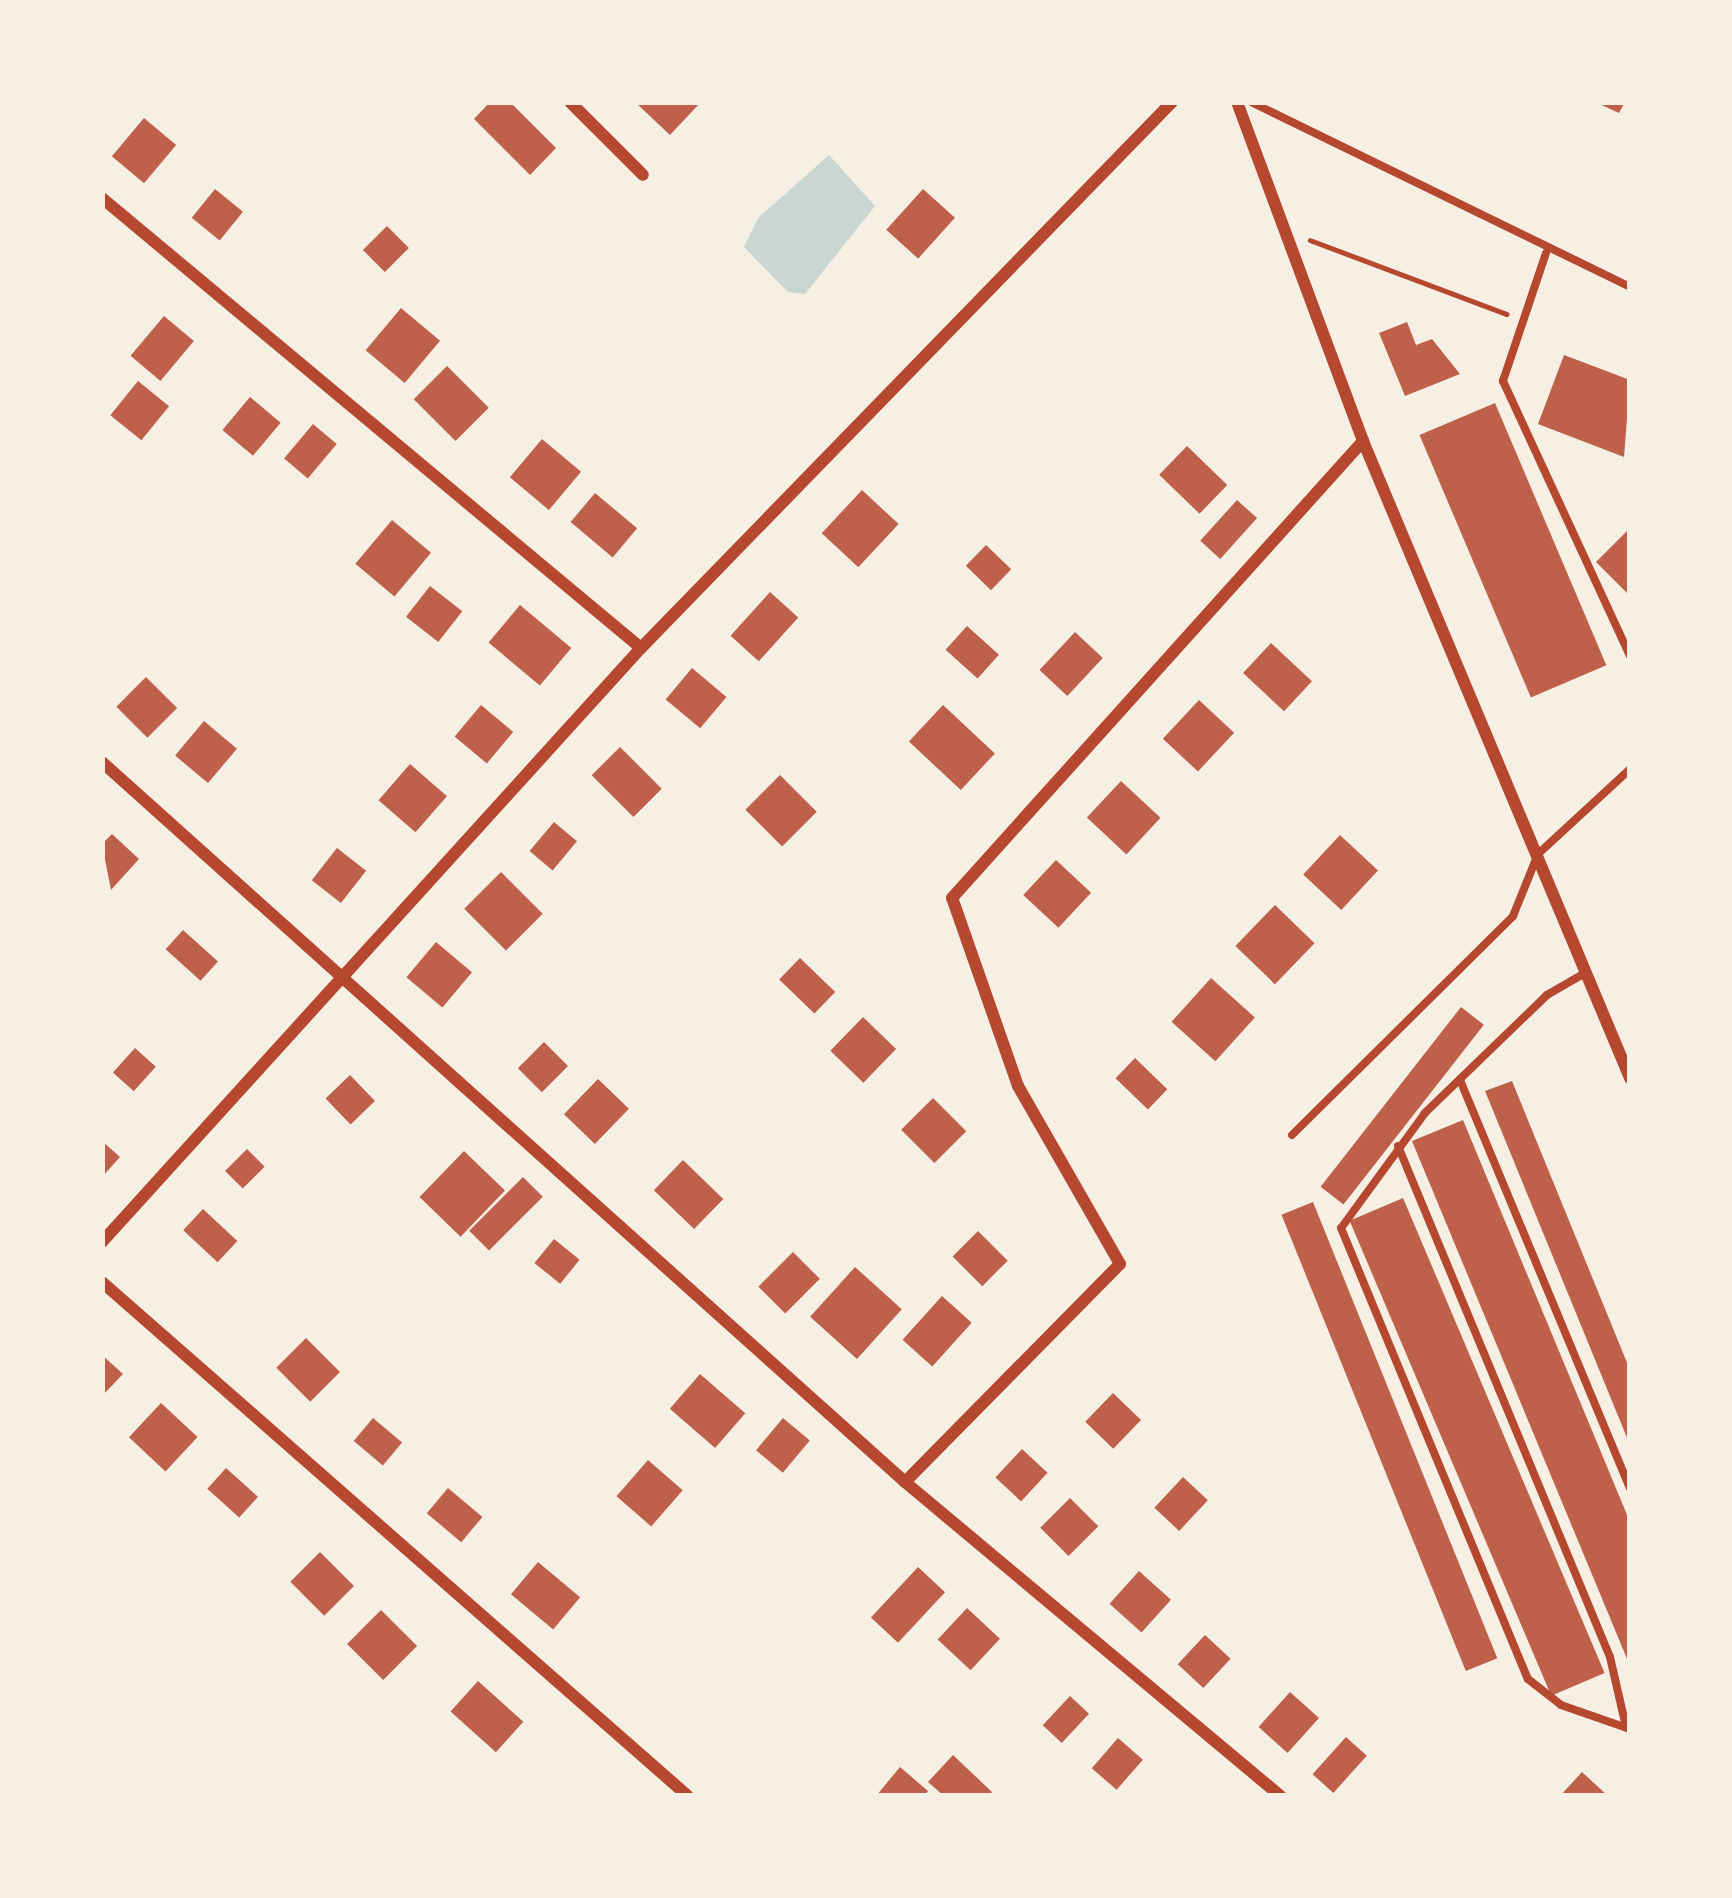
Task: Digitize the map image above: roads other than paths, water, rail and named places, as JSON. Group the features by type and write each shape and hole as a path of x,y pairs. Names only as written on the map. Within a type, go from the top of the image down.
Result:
{"street":[{"path":"570,102 643,175"},
{"path":"102,1242 345,980 641,648 1172,102"},
{"path":"1237,102 1364,440 1630,1078"},
{"path":"102,198 641,648"},
{"path":"905,1482 1120,1264 1018,1085 952,898 1364,440"},
{"path":"102,762 905,1482 1281,1796"},
{"path":"102,1282 688,1796"}],"lane":[{"path":"1251,102 1546,253 1630,287"},
{"path":"1546,253 1503,381 1630,656"},
{"path":"1292,1136 1513,916 1538,854 1630,769"},
{"path":"1587,972 1460,1080 1344,1211 1346,1247 1528,1679 1628,1728"},
{"path":"1460,1080 1630,1488"},
{"path":"1397,1146 1610,1657 1628,1728"}]}
